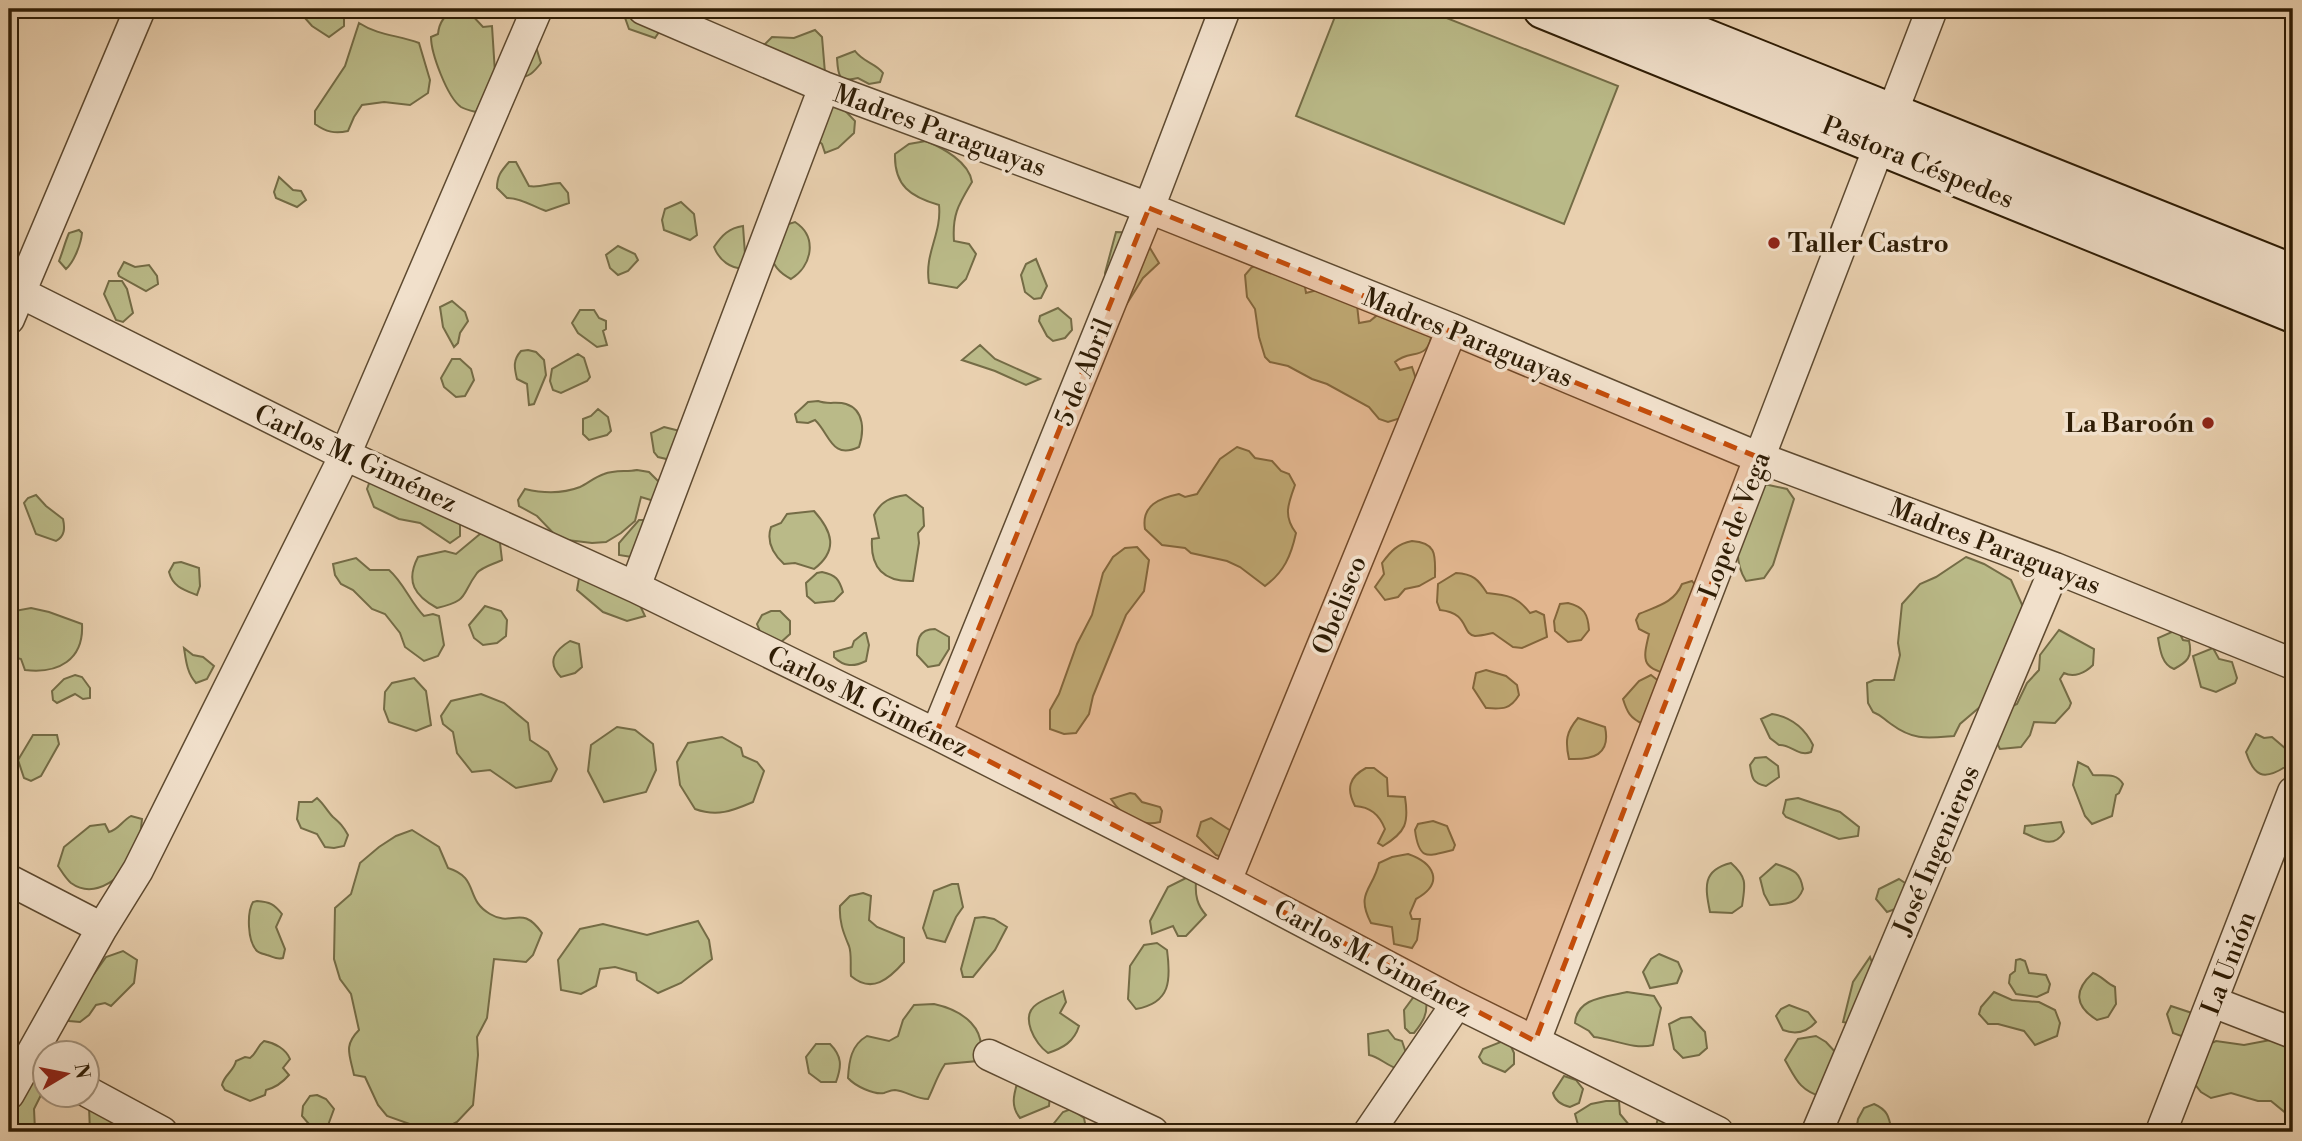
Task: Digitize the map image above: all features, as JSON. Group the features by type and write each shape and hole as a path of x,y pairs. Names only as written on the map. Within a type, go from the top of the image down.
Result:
{"main road":[{"name":"Pastora Céspedes","path":"1543,9 2293,274"},
{"name":"Pastora Céspedes","path":"1632,9 1885,130 2293,313"}],"street":[{"path":"12,299 140,9"},
{"path":"48,1040 102,928 138,870 345,455 537,9"},
{"name":"Madres Paraguayas","path":"643,9 824,87 1149,208 1451,329 1760,458 2055,568 2293,664"},
{"name":"5 de Abril","path":"936,734 1149,208 1225,9"},
{"name":"Lope de Vega","path":"1535,1041 1932,9"},
{"path":"635,587 824,87"},
{"name":"Carlos M. Giménez","path":"12,299 635,587 936,734 1226,881 1457,1003 1718,1132"},
{"name":"Obelisco","path":"1226,881 1451,329"},
{"name":"José Ingenieros","path":"1817,1132 2055,568"},
{"name":"La Unión","path":"2161,1132 2293,793"},
{"path":"9,880 102,928"},
{"path":"2213,1002 2293,1033"},
{"path":"1369,1132 1457,1003"},
{"path":"989,1055 1153,1132"},
{"path":"9,1094 32,1069"},
{"path":"102,1100 162,1132"}],"highlighted area":[{"path":"1149,208 1760,458 1535,1041 936,734"}],"green space":[{"path":"297,9 344,9 344,26 329,37 312,26"},
{"path":"627,9 662,9 663,26 655,38 629,29 623,12"},
{"path":"1338,9 1424,9 1618,86 1564,224 1296,116"},
{"path":"454,11 470,13 483,27 492,26 495,73 476,112 461,107 450,94 432,44 431,37 438,34 443,20"},
{"path":"359,23 419,43 430,80 428,93 410,105 384,102 362,105 348,131 331,132 315,124 315,111 345,66"},
{"path":"815,30 822,37 825,73 767,57 765,44 772,37 794,38"},
{"path":"536,47 541,63 531,74 517,77"},
{"path":"855,51 883,73 880,82 869,84 858,78 846,79 840,76 837,58"},
{"path":"833,98 855,121 854,133 838,148 825,153 822,144 812,135"},
{"path":"926,141 961,162 972,182 957,210 954,241 969,244 976,254 966,279 957,288 929,283 929,262 938,225 939,205 920,198 906,188 895,165 895,154 909,144"},
{"path":"509,162 516,162 529,186 560,183 568,193 569,203 546,211 507,198 497,188 497,184 500,174"},
{"path":"279,177 293,190 301,191 306,200 297,207 276,198 274,192"},
{"path":"681,202 694,214 697,235 690,240 664,230 662,220 665,209"},
{"path":"795,222 807,235 810,251 804,267 791,279 777,268 769,252 785,225"},
{"path":"743,226 746,268 726,263 714,247 726,233"},
{"path":"79,230 82,233 79,247 66,269 59,261 69,233"},
{"path":"1116,232 1141,233 1159,263 1143,278 1126,305 1109,294 1105,273"},
{"path":"618,246 635,254 638,260 628,271 618,275 610,268 606,255"},
{"path":"1036,259 1047,286 1041,298 1034,299 1025,292 1021,275 1026,264"},
{"path":"1265,260 1304,281 1306,293 1321,289 1357,305 1359,323 1370,321 1381,312 1432,331 1430,341 1423,351 1395,362 1400,370 1412,367 1418,385 1404,417 1388,422 1379,419 1369,407 1327,384 1288,366 1270,362 1265,357 1255,309 1247,297 1245,275"},
{"path":"124,262 135,267 149,265 157,276 158,284 146,291 119,276"},
{"path":"109,281 122,281 127,289 133,313 123,322 116,320 104,294"},
{"path":"452,301 465,312 468,321 454,347 443,327 440,307"},
{"path":"1058,308 1071,319 1072,330 1065,338 1053,341 1039,321 1040,316"},
{"path":"580,310 594,310 599,318 606,321 606,329 603,331 607,345 597,347 578,333 572,323"},
{"path":"980,345 995,359 1040,379 1026,385 962,360"},
{"path":"528,350 536,352 544,360 546,375 534,404 529,405 527,384 517,379 515,367 518,354"},
{"path":"578,354 584,358 590,377 561,393 553,390 550,381 552,369"},
{"path":"452,359 460,359 471,369 474,380 465,396 456,397 444,387 441,378"},
{"path":"808,402 846,404 857,411 862,422 859,447 850,450 837,448 815,420 808,423 797,422 795,414"},
{"path":"598,409 608,417 611,431 607,435 589,440 583,434 583,419"},
{"path":"664,427 680,431 675,461 658,457 654,452 651,433"},
{"path":"1237,447 1249,451 1255,458 1272,461 1281,471 1289,474 1295,485 1288,510 1289,521 1296,533 1294,541 1282,569 1265,586 1240,567 1227,561 1191,553 1185,548 1162,545 1145,529 1146,514 1153,504 1179,494 1185,497 1197,494 1220,459"},
{"path":"374,470 460,519 460,536 450,543 420,523 399,519 374,507 367,489"},
{"path":"637,470 649,472 662,485 654,501 641,497 635,521 606,542 559,539 537,516 519,506 518,500 525,489 566,491 608,473"},
{"path":"1764,484 1787,489 1794,499 1773,565 1764,578 1746,581 1740,568 1739,544 1746,520"},
{"path":"36,495 63,519 64,532 56,541 36,534 24,503"},
{"path":"906,495 923,508 924,526 918,533 913,581 887,576 876,565 872,549 872,539 879,538 874,515 877,510 887,500"},
{"path":"814,511 829,533 830,548 827,555 814,569 795,563 784,564 772,547 769,538 771,527 781,523 787,514"},
{"path":"639,520 645,520 638,558 619,555 619,543"},
{"path":"480,534 500,543 502,560 479,571 463,596 455,602 437,608 423,598 412,581 418,557 445,551 456,554"},
{"path":"1412,541 1431,548 1435,557 1435,577 1419,586 1405,589 1398,597 1385,600 1375,587 1384,574 1382,563 1395,549"},
{"path":"1137,547 1149,560 1144,591 1126,615 1093,696 1089,714 1076,733 1064,734 1050,729 1050,710 1092,615 1103,573 1113,557 1125,548"},
{"path":"1966,557 2011,580 2024,609 1987,701 1960,724 1954,736 1914,736 1873,712 1868,703 1867,683 1874,680 1894,680 1900,655 1898,643 1902,604 1920,584"},
{"path":"356,558 370,570 389,570 424,616 439,616 444,645 438,656 424,661 405,647 400,633 385,614 372,609 353,590 341,584 335,575 333,564"},
{"path":"181,562 199,568 200,586 197,595 180,587 171,577 169,572 174,563"},
{"path":"822,572 836,578 843,592 834,601 815,603 807,596 806,583"},
{"path":"1456,573 1474,578 1487,593 1511,597 1530,613 1536,611 1544,615 1547,637 1522,648 1513,647 1493,633 1475,636 1468,632 1461,619 1450,612 1440,610 1437,602 1438,584"},
{"path":"579,578 636,597 645,616 627,621 603,612 577,590"},
{"path":"1692,581 1696,586 1668,674 1659,672 1646,661 1649,634 1639,629 1636,620 1639,614 1670,600 1682,584"},
{"path":"1568,603 1581,609 1588,620 1589,630 1581,640 1568,642 1555,631 1554,621 1560,604"},
{"path":"485,606 501,611 507,620 506,636 497,643 483,645 474,638 469,625"},
{"path":"31,608 82,624 79,647 67,662 48,670 37,671 25,670 21,659 14,657 9,660 9,612"},
{"path":"780,611 790,621 790,634 780,643 761,634 757,624 762,615"},
{"path":"935,629 949,637 949,649 939,665 928,667 917,655 918,641 925,631"},
{"path":"2059,630 2094,649 2093,665 2079,674 2064,673 2060,679 2071,703 2055,723 2034,722 2030,735 2021,747 2000,749 1992,734 2008,708 2017,704 2027,683 2039,670 2040,655"},
{"path":"2174,631 2179,632 2183,640 2189,641 2190,651 2186,661 2174,669 2164,661 2158,638"},
{"path":"864,633 869,645 866,661 849,665 834,657 834,652 852,647 854,641"},
{"path":"570,641 579,644 582,667 575,673 561,677 556,672 554,657 560,648"},
{"path":"184,648 214,666 207,679 196,683 193,679 187,667"},
{"path":"2213,648 2219,659 2232,662 2237,678 2235,683 2216,692 2201,687 2193,656"},
{"path":"1486,670 1506,676 1517,685 1519,695 1509,706 1486,708 1473,688 1476,673"},
{"path":"75,675 82,677 90,688 90,698 83,699 75,694 57,703 53,700 52,691 64,679"},
{"path":"1651,675 1665,686 1643,724 1630,714 1623,699 1639,681"},
{"path":"414,678 426,691 431,725 416,731 389,722 384,709 385,692 392,683"},
{"path":"481,694 504,703 528,723 530,740 548,752 557,769 551,781 516,788 490,770 472,772 457,753 453,732 443,724 441,716 451,701"},
{"path":"1772,714 1791,720 1801,728 1813,745 1811,752 1798,752 1779,745 1770,738 1761,719"},
{"path":"1578,718 1605,727 1605,744 1603,750 1593,757 1569,759 1568,737"},
{"path":"617,727 635,730 653,744 656,770 646,792 604,802 588,771 591,745"},
{"path":"2256,734 2264,738 2272,737 2286,749 2285,767 2265,775 2256,771 2246,752"},
{"path":"33,735 57,735 59,744 41,776 31,781 24,778 18,760"},
{"path":"722,737 741,748 743,756 757,762 764,771 753,802 724,812 710,813 695,809 680,785 677,762 688,743"},
{"path":"1766,757 1778,766 1779,777 1766,786 1754,779 1750,765 1755,758"},
{"path":"2078,762 2088,767 2093,775 2113,776 2123,784 2116,795 2112,816 2092,824 2085,816 2073,785"},
{"path":"1366,768 1374,768 1387,778 1388,796 1405,797 1404,826 1397,836 1383,846 1378,843 1385,829 1380,819 1370,810 1355,806 1351,794 1353,779"},
{"path":"1135,794 1142,802 1160,807 1160,822 1145,823 1132,819 1111,799"},
{"path":"317,798 348,835 344,846 325,847 317,834 301,828 297,819 299,802 312,802"},
{"path":"1798,798 1840,812 1859,827 1858,836 1839,839 1786,817 1783,813 1786,800"},
{"path":"131,816 142,819 139,840 131,861 118,877 100,887 90,889 71,883 58,866 64,847 90,826 105,824 109,832"},
{"path":"1211,818 1231,831 1226,858 1216,855 1197,836 1201,822"},
{"path":"1433,821 1447,826 1455,845 1453,850 1431,855 1422,852 1415,830 1418,824"},
{"path":"2061,822 2064,832 2055,841 2046,842 2024,833 2025,826"},
{"path":"412,830 439,847 448,868 464,877 482,908 498,918 528,919 542,933 533,955 526,962 494,959 487,1018 477,1037 473,1105 457,1122 438,1132 387,1116 378,1105 365,1077 354,1075 349,1046 359,1030 351,994 340,979 334,959 335,908 351,894 360,863 396,836"},
{"path":"1408,854 1424,863 1433,874 1431,886 1416,899 1410,913 1412,919 1420,919 1417,940 1412,948 1394,944 1392,927 1371,923 1365,904 1379,863"},
{"path":"1731,863 1743,878 1742,906 1732,913 1710,912 1707,887 1710,875"},
{"path":"1776,864 1795,872 1803,889 1794,901 1770,905 1760,878"},
{"path":"1190,876 1196,882 1197,900 1206,915 1186,936 1178,936 1173,926 1152,934 1150,921 1168,887"},
{"path":"1899,879 1905,883 1898,908 1887,912 1876,899 1879,889"},
{"path":"958,884 963,907 945,942 927,938 923,928 934,891"},
{"path":"863,893 871,896 869,920 877,927 904,938 904,962 886,979 873,984 866,984 851,976 850,949 840,917 840,906 850,896"},
{"path":"253,902 271,904 282,914 276,927 285,949 283,958 260,953 251,941 249,919"},
{"path":"975,918 994,919 1007,927 995,950 973,977 963,977 961,969"},
{"path":"698,921 709,940 712,959 681,983 658,993 637,980 636,973 615,967 600,969 596,986 581,994 561,990 558,960 580,929 603,924 647,935"},
{"path":"1157,943 1167,950 1169,971 1166,988 1156,1001 1136,1009 1128,999 1130,966 1144,945"},
{"path":"123,951 137,960 134,983 111,1006 105,1003 96,1005 80,1022 69,1021 64,1011 85,980 94,974 106,957"},
{"path":"1659,954 1678,962 1682,971 1677,983 1650,988 1643,972 1651,959"},
{"path":"1870,957 1873,965 1866,978 1858,1008 1847,1023 1843,1022 1853,982"},
{"path":"2016,960 2025,961 2029,973 2046,975 2050,984 2048,992 2037,997 2016,994 2009,983 2010,975 2015,971"},
{"path":"2093,973 2115,987 2116,1004 2108,1017 2097,1020 2084,1009 2079,998 2082,986"},
{"path":"1063,991 1066,1002 1060,1013 1079,1026 1067,1044 1048,1053 1034,1037 1029,1015 1037,1004"},
{"path":"1627,992 1654,996 1661,1008 1653,1045 1631,1045 1594,1037 1575,1023 1577,1014 1587,1003"},
{"path":"1994,992 2012,1000 2039,1002 2055,1010 2060,1023 2057,1036 2035,1045 2024,1031 1988,1024 1979,1014 1981,1007"},
{"path":"1415,995 1426,1000 1426,1010 1420,1025 1414,1033 1410,1033 1405,1028 1404,1010"},
{"path":"934,1004 963,1016 977,1030 981,1050 978,1061 945,1064 928,1099 895,1090 875,1093 848,1078 852,1054 857,1044 867,1036 889,1041 898,1036 903,1020 914,1005"},
{"path":"1789,1005 1808,1012 1816,1022 1801,1032 1783,1030 1776,1016 1781,1009"},
{"path":"2171,1006 2192,1013 2184,1037 2173,1033 2167,1014"},
{"path":"1691,1017 1705,1032 1707,1048 1699,1055 1683,1058 1674,1049 1669,1024"},
{"path":"1388,1030 1395,1039 1402,1041 1407,1056 1399,1069 1369,1055 1368,1034"},
{"path":"1816,1036 1839,1056 1822,1097 1803,1087 1785,1060 1798,1039"},
{"path":"2281,1038 2293,1039 2293,1119 2271,1101 2258,1101 2231,1093 2211,1098 2201,1092 2189,1077 2205,1046 2216,1041 2244,1045"},
{"path":"264,1041 286,1052 290,1059 283,1068 289,1075 266,1090 265,1095 250,1101 225,1090 223,1082 236,1061 250,1058"},
{"path":"1503,1041 1510,1044 1514,1053 1514,1064 1505,1072 1483,1063 1479,1057 1483,1049"},
{"path":"816,1044 830,1044 837,1053 840,1066 836,1082 821,1082 809,1073 806,1057"},
{"path":"9,1076 32,1078 35,1130 22,1132 9,1121"},
{"path":"1564,1076 1576,1080 1583,1089 1579,1103 1570,1107 1559,1102 1553,1093"},
{"path":"1018,1080 1051,1082 1049,1106 1020,1118 1014,1104"},
{"path":"317,1095 326,1099 334,1109 323,1132 314,1130 302,1116 303,1106 310,1096"},
{"path":"1619,1101 1620,1114 1635,1132 1580,1132 1575,1114 1591,1104"},
{"path":"1874,1104 1887,1115 1892,1132 1856,1132 1858,1119 1864,1108"},
{"path":"1071,1109 1084,1118 1081,1131 1054,1132 1051,1127 1063,1112"},
{"path":"89,1110 94,1110 132,1132 90,1132"},
{"path":"1658,1117 1676,1123 1679,1132 1655,1132"}],"place":[{"name":"Taller Castro","path":"1774,243"},
{"name":"La Baroón","path":"2208,423"}]}
